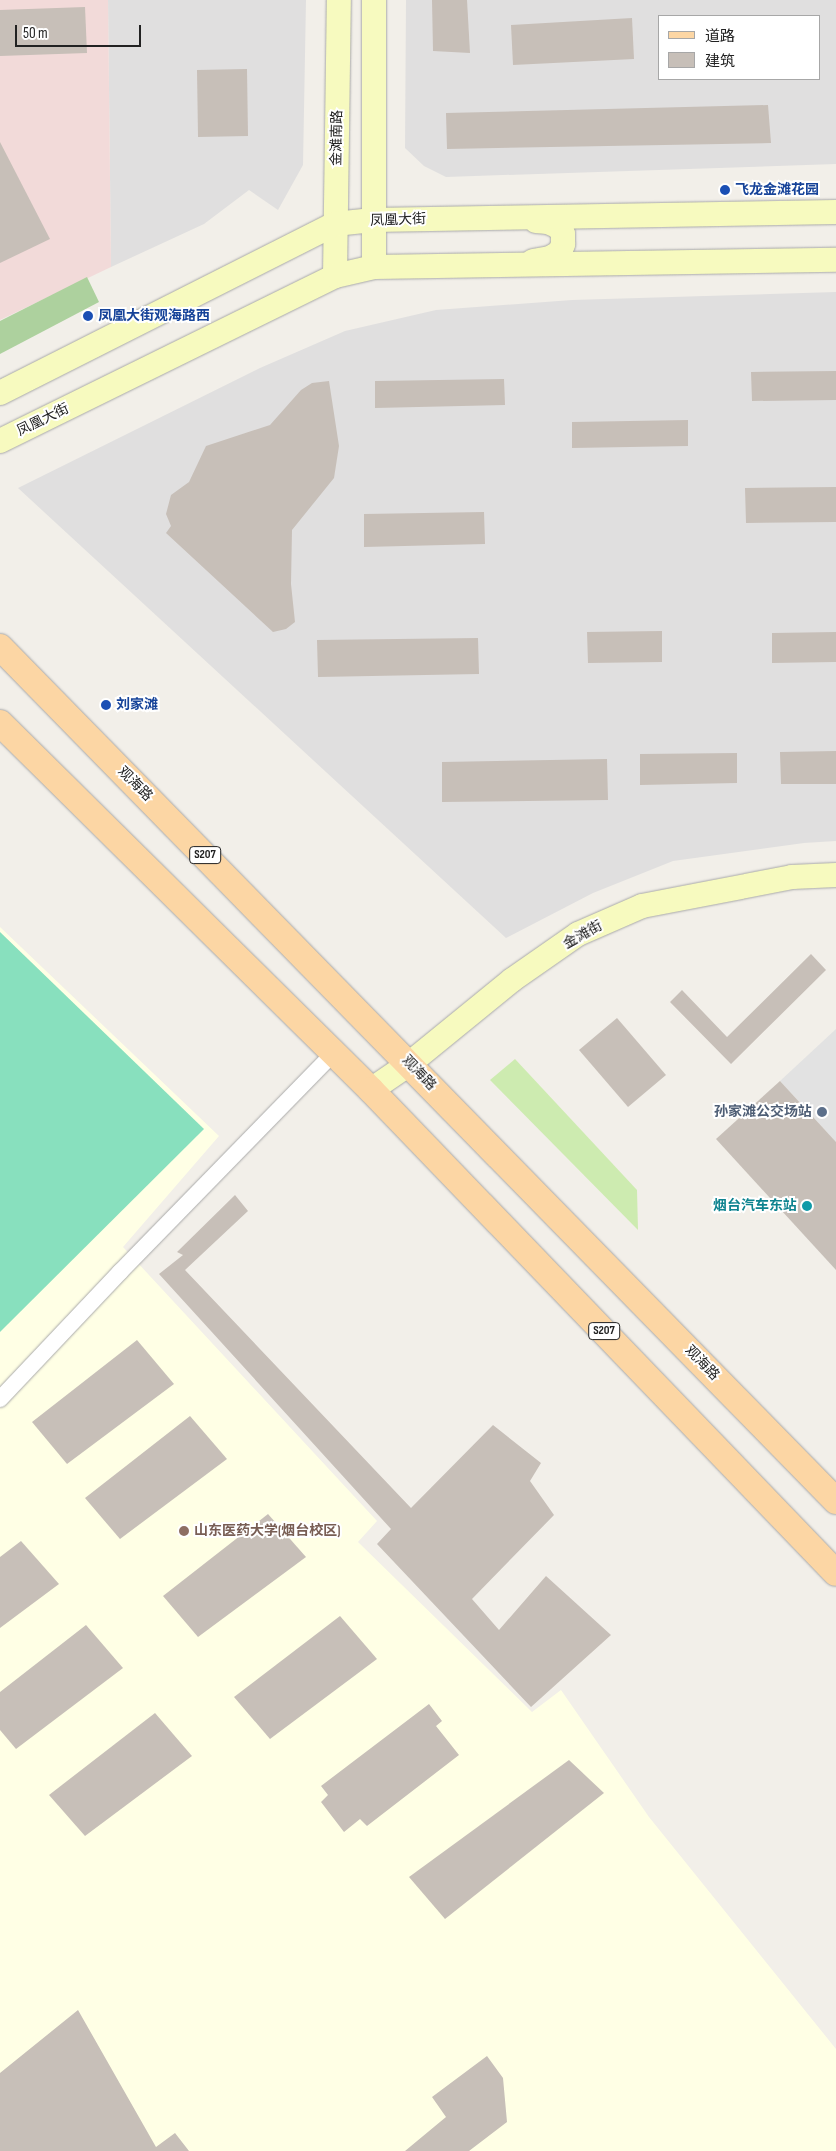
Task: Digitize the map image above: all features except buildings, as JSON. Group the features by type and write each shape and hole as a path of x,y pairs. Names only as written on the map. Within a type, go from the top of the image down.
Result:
{"main road":[{"name":"金滩南路","path":"335,276 339,0"},
{"path":"374,0 374,267"},
{"name":"凤凰大街","path":"0,393 335,224 373,220 836,212"},
{"path":"503,218 548,222 559,227 563,234 563,244 560,252 550,258 509,265"},
{"name":"凤凰大街","path":"0,441 335,276 374,267 836,260"},
{"name":"观海路","path":"0,647 836,1501"},
{"name":"S207","path":"0,723 371,1090 836,1573"},
{"name":"金滩街","path":"371,1090 410,1064 512,980 578,934 642,906 792,877 836,875"}],"street":[{"path":"0,1399 127,1264 334,1053"}],"shaded area":[{"path":"0,0 108,0 111,267 0,320"},
{"path":"108,0 306,0 303,165 278,210 249,190 204,224 111,267"},
{"path":"406,0 836,0 836,164 446,177 424,166 405,148"},
{"path":"836,292 836,841 804,843 673,861 593,893 506,938 18,488 260,368 345,331 436,310 572,300"},
{"name":"山东医药大学(烟台校区)","path":"0,927 219,1136 123,1247 377,1521 358,1542 532,1712 561,1690 649,1817 836,2049 836,2151 0,2151"},
{"name":"孙家滩公交场站","path":"836,1029 836,1142 780,1081"}],"green space":[{"path":"87,277 99,302 0,354 0,321"},
{"path":"0,932 204,1129 0,1332"},
{"path":"515,1059 637,1190 638,1230 490,1080"}],"place":[{"name":"飞龙金滩花园","path":"725,190"},
{"name":"凤凰大街观海路西","path":"88,316"},
{"name":"刘家滩","path":"106,705"},
{"name":"孙家滩公交场站","path":"822,1112"},
{"name":"烟台汽车东站","path":"807,1206"},
{"name":"山东医药大学(烟台校区)","path":"184,1531"}]}
